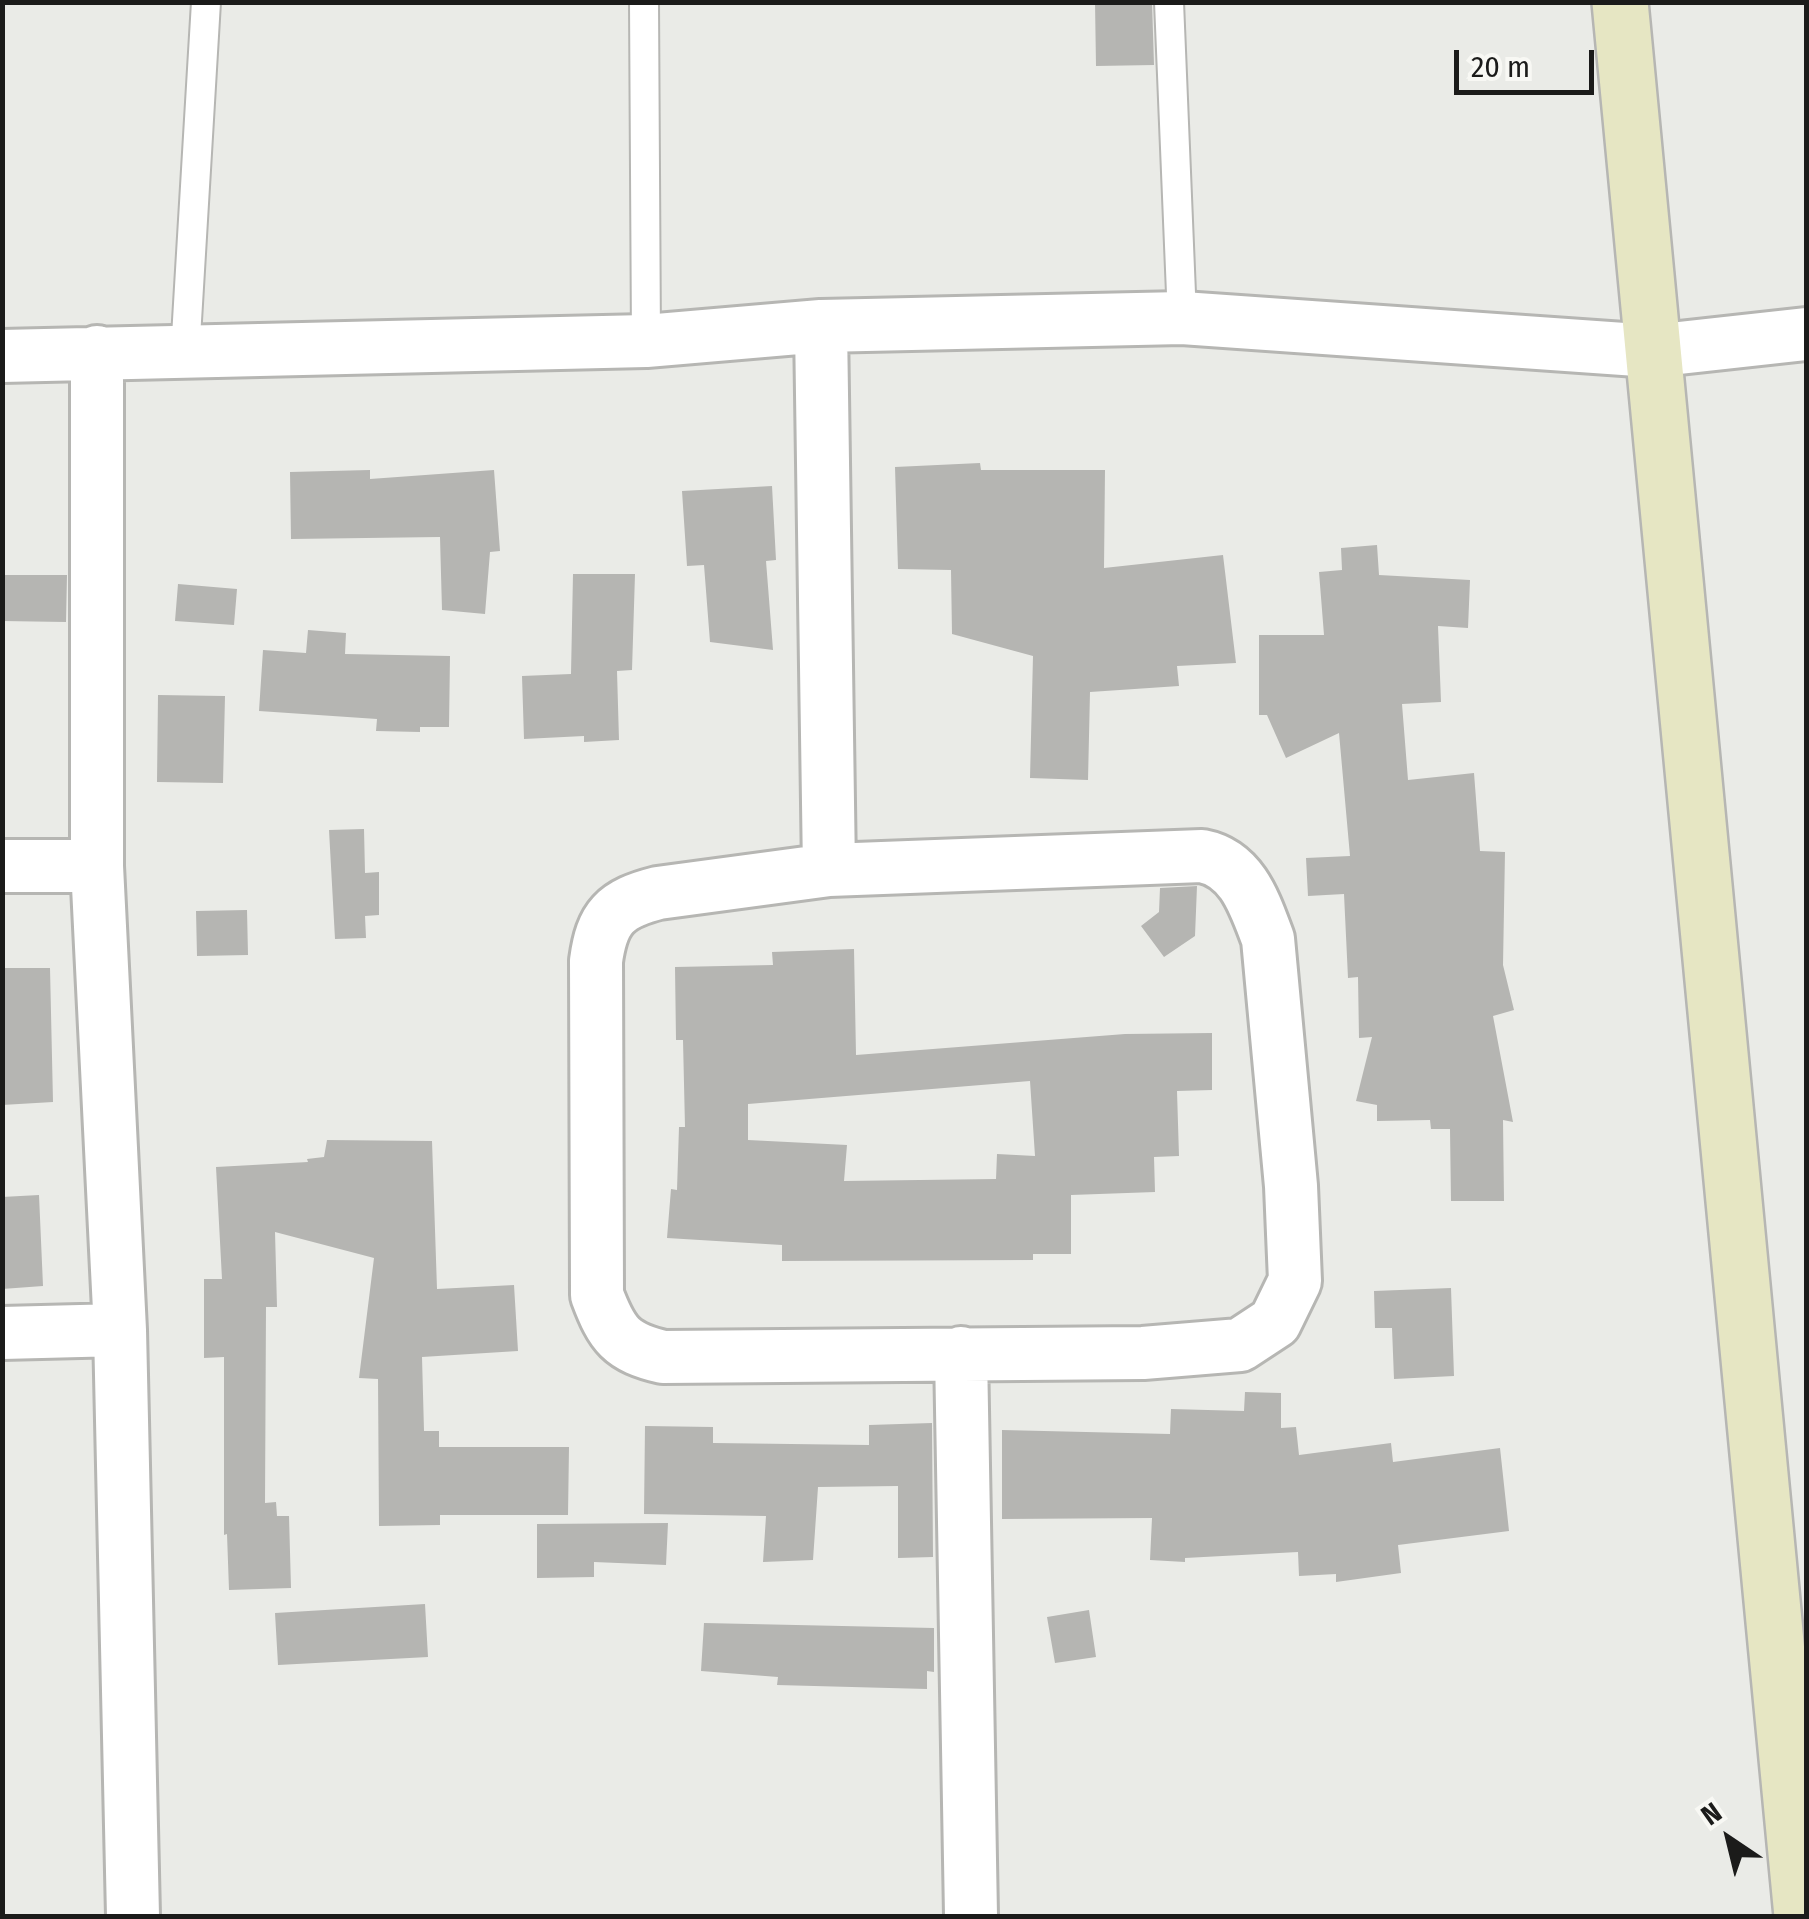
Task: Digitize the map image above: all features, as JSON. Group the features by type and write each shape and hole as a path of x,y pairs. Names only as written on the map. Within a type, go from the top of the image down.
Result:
{"street":[{"path":"1620,2 1802,1916"},
{"path":"2,356 646,341 821,326 1182,318 1652,351 1806,334"},
{"path":"821,326 829,870"},
{"path":"97,352 97,866 120,1330 134,1916"},
{"path":"1202,856 1218,859 1239,876 1268,939 1291,1186 1296,1281 1275,1322 1240,1346 1143,1353 663,1357 636,1351 618,1338 596,1295 596,961 600,936 610,916 630,900 829,870 1202,856"},
{"path":"2,866 97,866"},
{"path":"2,1333 120,1330"},
{"path":"961,1353 971,1916"}],"lane":[{"path":"186,354 206,2"},
{"path":"644,2 646,341"},
{"path":"1170,2 1182,318"}],"building":[{"path":"1095,2 1152,2 1154,65 1096,66"},
{"path":"980,463 981,470 1105,470 1104,568 1223,555 1236,663 1177,666 1179,686 1090,692 1088,780 1030,778 1033,656 952,634 951,570 898,569 895,467"},
{"path":"370,470 370,479 494,470 500,551 490,552 485,614 442,610 440,537 291,539 290,472"},
{"path":"772,486 776,560 766,561 773,650 710,642 704,565 687,566 682,491"},
{"path":"1377,545 1379,575 1470,580 1468,628 1438,626 1441,702 1402,704 1408,780 1474,773 1480,851 1505,852 1503,965 1514,1010 1493,1016 1513,1122 1503,1120 1504,1201 1451,1201 1450,1129 1431,1129 1430,1120 1377,1121 1377,1105 1356,1101 1372,1037 1359,1038 1358,977 1348,978 1344,894 1308,896 1306,858 1350,856 1339,733 1286,758 1267,715 1259,715 1259,635 1324,635 1319,572 1342,570 1341,548"},
{"path":"573,574 635,574 632,670 617,671 619,740 584,742 584,736 524,739 522,676 571,674"},
{"path":"2,575 67,575 66,622 2,621"},
{"path":"178,584 237,589 234,625 175,621"},
{"path":"308,630 346,633 345,654 450,656 449,727 420,727 420,732 376,731 377,719 259,711 263,650 306,653"},
{"path":"158,695 225,696 223,783 157,782"},
{"path":"364,829 365,873 379,872 379,915 365,916 366,938 335,939 329,830"},
{"path":"1197,886 1195,936 1164,957 1141,926 1159,912 1160,888"},
{"path":"247,910 248,955 197,956 196,911"},
{"path":"854,949 856,1055 1125,1034 1212,1033 1212,1090 1177,1091 1179,1156 1154,1157 1155,1192 1071,1195 1071,1254 1033,1254 1033,1260 782,1261 782,1245 667,1238 671,1189 677,1190 679,1127 685,1127 683,1040 676,1040 675,967 773,965 772,952","holes":["1030,1081 1035,1156 997,1154 996,1179 844,1181 847,1145 748,1140 748,1104"]},
{"path":"2,968 50,968 53,1102 2,1105"},
{"path":"327,1140 432,1141 437,1289 514,1285 518,1351 422,1357 424,1431 439,1431 439,1447 569,1447 568,1515 440,1515 440,1525 379,1526 378,1379 359,1378 374,1258 275,1232 277,1307 266,1307 265,1503 276,1502 277,1516 289,1516 291,1588 229,1590 227,1534 224,1535 224,1357 204,1358 204,1279 222,1279 216,1167 308,1162 307,1159 324,1157"},
{"path":"39,1195 43,1286 2,1289 2,1197"},
{"path":"1451,1288 1454,1376 1394,1379 1392,1328 1375,1328 1374,1291"},
{"path":"1245,1392 1281,1393 1281,1428 1296,1427 1299,1455 1391,1443 1393,1462 1500,1448 1509,1531 1398,1545 1401,1573 1336,1582 1336,1574 1299,1576 1298,1552 1185,1558 1185,1562 1150,1560 1152,1518 1002,1519 1002,1430 1170,1434 1171,1409 1244,1411"},
{"path":"932,1423 933,1557 898,1558 898,1486 818,1487 813,1560 763,1562 766,1516 644,1514 645,1426 713,1427 713,1443 869,1445 869,1425"},
{"path":"668,1523 666,1565 594,1562 594,1577 537,1578 537,1524"},
{"path":"425,1604 428,1657 278,1665 275,1613"},
{"path":"1089,1610 1096,1657 1055,1663 1047,1617"},
{"path":"704,1623 934,1628 934,1672 927,1671 927,1689 777,1685 778,1677 701,1671"}]}
